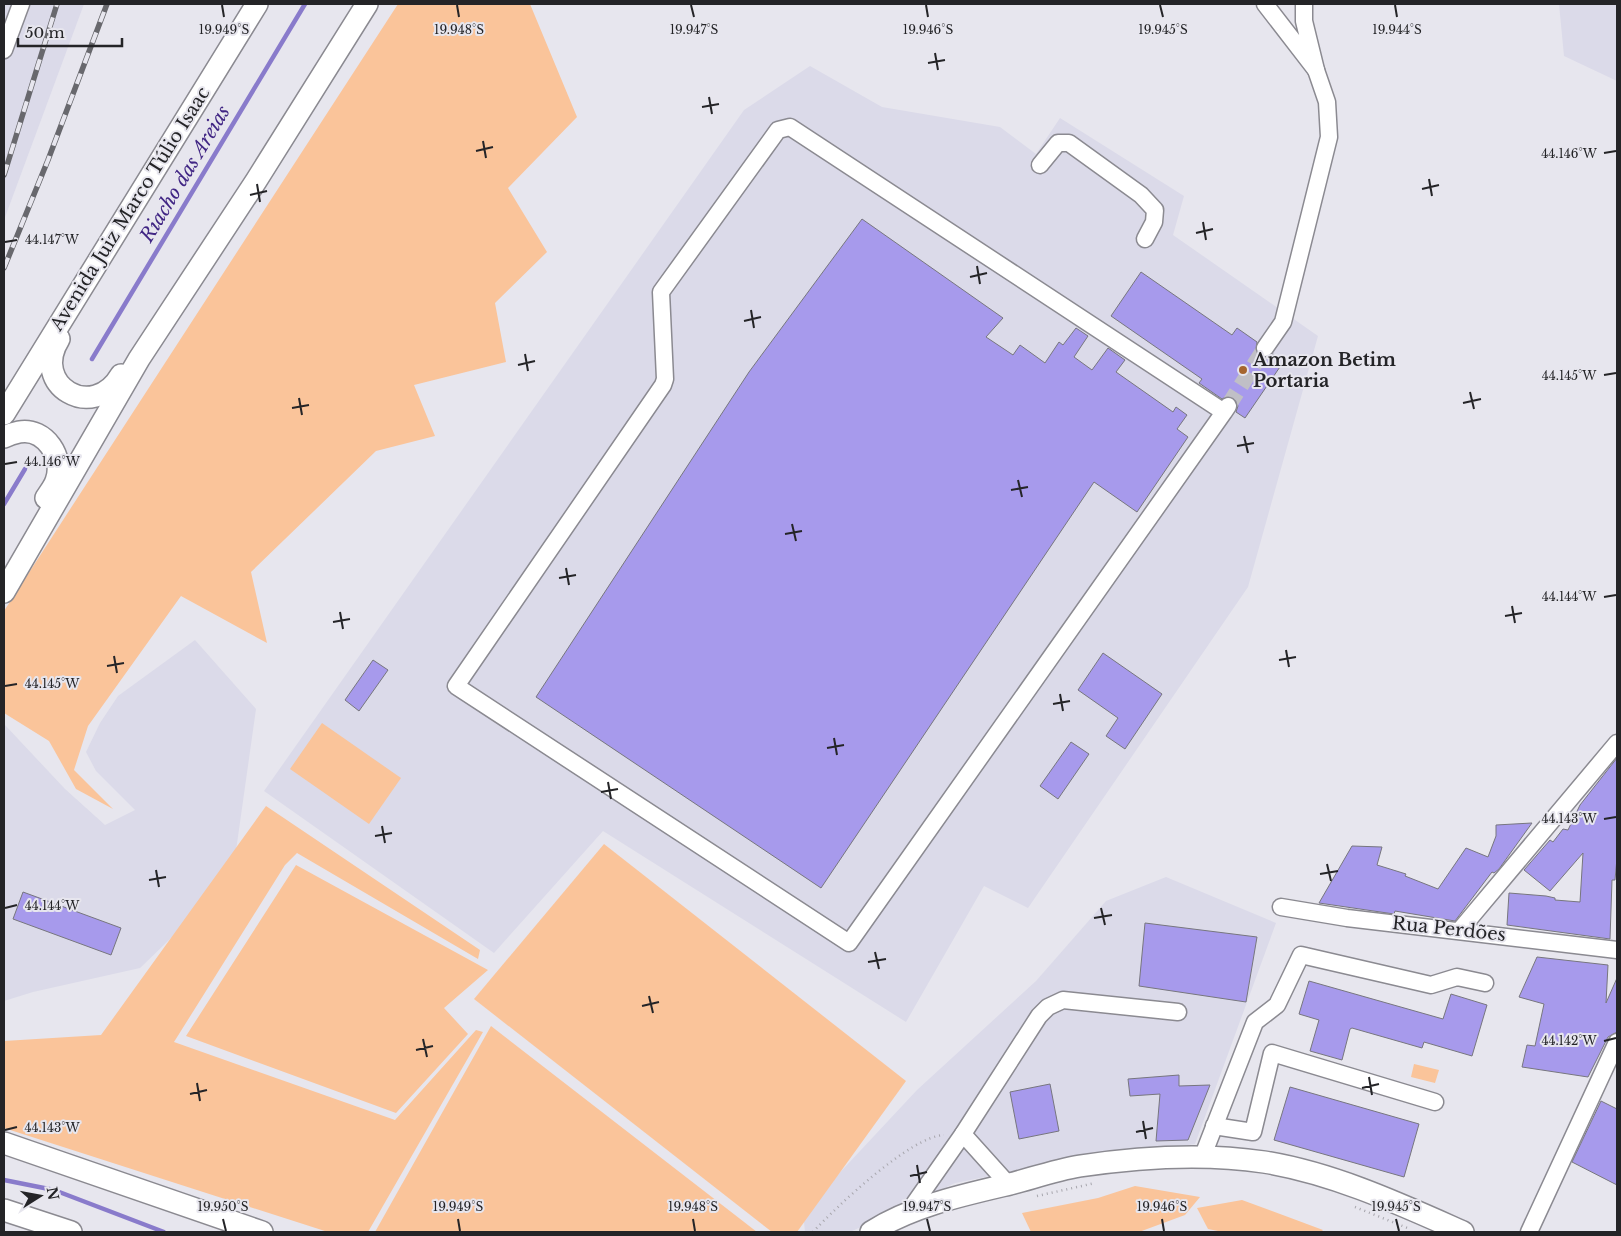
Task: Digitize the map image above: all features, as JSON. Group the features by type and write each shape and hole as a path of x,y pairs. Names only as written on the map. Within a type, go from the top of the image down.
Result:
{"main road":[{"name":"Avenida Juiz Marco Túlio Isaac","path":"4,414 257,4"},
{"path":"4,592 139,359 336,57 367,4"},
{"path":"113,235 91,289 54,347 51,364 56,382 69,394 86,398 103,394 116,383 171,292 205,258"},
{"path":"4,437 20,432 38,435 52,446 58,463 56,481 4,572"},
{"path":"4,1143 262,1232"},
{"path":"872,1232 895,1218 907,1214 1008,1184 1078,1167 1161,1158 1202,1158 1265,1162 1302,1170 1349,1185 1464,1232"},
{"path":"4,1210 71,1232"}],"street":[{"path":"4,50 21,4"},
{"path":"1265,4 1316,70"},
{"path":"1265,348 1283,322 1329,137 1327,102 1316,70 1304,21 1304,4"},
{"path":"790,127 1226,409 849,942 456,686 663,385 665,379 661,292 778,130 790,127"},
{"path":"1040,165 1058,143 1069,143 1142,195 1155,210 1154,222 1145,239"},
{"path":"1460,930 1617,743"},
{"name":"Rua Perdões","path":"1281,906 1347,918 1617,950"},
{"path":"1202,1158 1255,1022 1276,1005 1301,955 1431,985 1457,977 1486,983"},
{"path":"907,1214 963,1134 1039,1016 1048,1007 1063,1000 1178,1012"},
{"path":"1529,1232 1617,1042"},
{"path":"1214,1126 1253,1132 1272,1053 1435,1102"},
{"path":"963,1134 1008,1184"}],"path":[{"path":"813,1232 851,1195 910,1147 940,1135 963,1134"},
{"path":"1035,1196 1101,1182"},
{"path":"1348,1204 1417,1232"}],"shaded area":[{"path":"4,4 84,4 4,220"},
{"path":"398,4 530,4 577,117 508,188 547,252 495,303 506,362 414,385 435,436 376,451 251,572 267,643 181,596 88,726 74,770 113,809 76,789 49,741 4,713 4,611"},
{"path":"1559,4 1617,4 1617,81 1564,56"},
{"path":"810,66 882,107 1000,127 1036,154 1060,118 1184,196 1173,235 1318,336 1248,587 1028,908 984,886 906,1022 603,831 494,953 264,791 744,110"},
{"path":"195,640 256,709 232,879 140,968 33,992 4,1001 4,724 65,789 105,825 135,810 96,771 86,752 100,723 118,696"},
{"path":"322,723 401,778 369,824 290,769"},
{"path":"266,806 480,950 478,959 297,853 285,865 174,1042 395,1120 476,1030 483,1032 368,1232 328,1232 4,1128 4,1041 101,1035"},
{"path":"604,844 906,1081 797,1232 772,1232 474,999"},
{"path":"296,865 488,970 444,1008 468,1034 396,1113 186,1036"},
{"path":"1166,877 1276,923 1195,1144 1061,1162 955,1183 850,1232 805,1232 803,1212 917,1090 1036,981 1106,901"},
{"path":"491,1026 757,1232 375,1232"},
{"path":"1414,1064 1439,1070 1435,1083 1411,1077"},
{"path":"1135,1186 1200,1197 1185,1215 1139,1232 1031,1232 1022,1213 1098,1198"},
{"path":"1242,1200 1323,1230 1321,1232 1223,1232 1208,1229 1197,1208"}],"building":[{"path":"862,219 1003,318 986,337 1013,355 1020,345 1045,363 1059,342 1063,345 1076,328 1088,336 1074,357 1092,370 1108,348 1125,360 1116,372 1173,412 1176,407 1187,415 1177,429 1188,437 1137,512 1094,482 821,888 536,697 749,372"},
{"path":"1141,272 1232,335 1237,328 1257,342 1256,352 1260,356 1269,357 1273,354 1284,361 1245,418 1236,412 1238,406 1234,398 1228,396 1222,399 1199,383 1202,379 1111,316"},
{"path":"1103,653 1162,694 1125,749 1106,736 1118,718 1078,690"},
{"path":"373,660 388,670 359,711 345,700"},
{"path":"1071,742 1089,754 1058,799 1040,786"},
{"path":"1617,758 1617,858 1615,880 1612,880 1610,939 1507,925 1509,893 1546,896 1555,898 1555,900 1580,902 1583,853 1550,891 1524,870 1550,840 1553,842 1563,829 1568,830 1580,805"},
{"path":"1532,823 1499,869 1494,873 1492,872 1455,921 1395,911 1394,914 1319,903 1352,846 1382,847 1377,865 1406,874 1405,876 1438,889 1466,848 1488,857 1496,836 1496,825"},
{"path":"23,892 121,928 111,955 13,919"},
{"path":"1145,923 1257,937 1246,1002 1139,986"},
{"path":"1537,957 1608,965 1606,1003 1617,978 1617,1032 1608,1037 1588,1077 1522,1067 1527,1045 1535,1046 1544,1004 1519,997"},
{"path":"1309,981 1443,1019 1451,994 1487,1005 1472,1056 1424,1042 1422,1048 1352,1028 1350,1029 1342,1060 1310,1051 1319,1020 1299,1014"},
{"path":"1179,1075 1179,1086 1210,1085 1188,1140 1156,1141 1160,1094 1130,1096 1128,1079"},
{"path":"1050,1084 1059,1131 1019,1139 1010,1092"},
{"path":"1290,1087 1419,1124 1404,1177 1274,1140"},
{"path":"1601,1101 1617,1109 1617,1185 1572,1162"}],"waterway":[{"name":"Riacho das Areias","path":"92,359 305,4"},
{"name":"Riacho das Areias","path":"4,504 25,469"},
{"path":"4,1180 54,1190 164,1232"}],"tunnel":[{"path":"1228,406 1265,348"}],"railway":[{"path":"4,175 57,4"},
{"path":"4,268 48,160 107,4"}],"place":[{"name":"Amazon Betim Portaria","path":"1243,370"}]}
